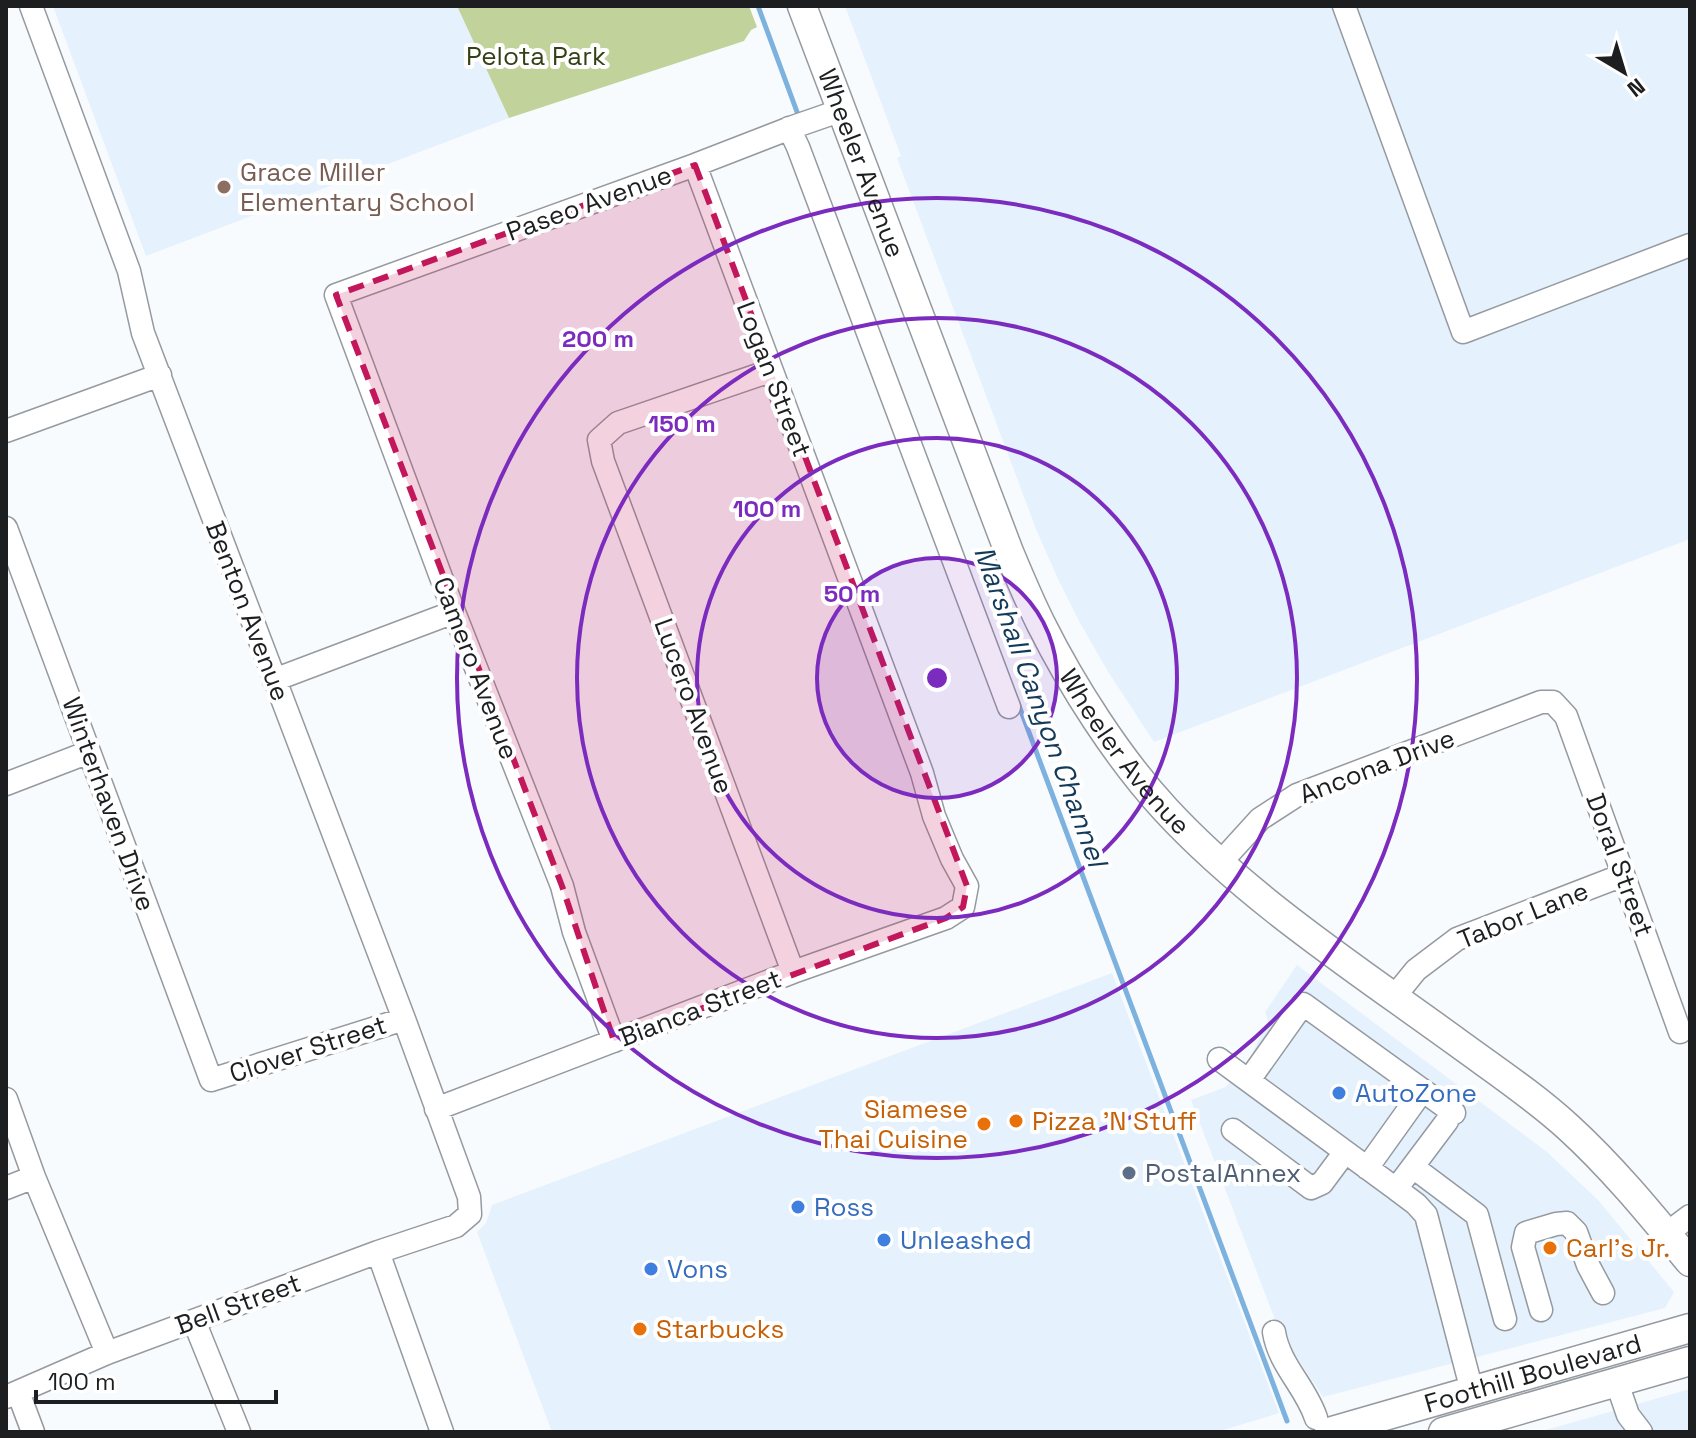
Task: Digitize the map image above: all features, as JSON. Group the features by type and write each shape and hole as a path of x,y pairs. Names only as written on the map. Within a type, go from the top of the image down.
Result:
{"main road":[{"name":"Wheeler Avenue","path":"802,6 1009,552 1041,624 1083,700 1165,809 1220,863 1315,939 1490,1066 1568,1127 1632,1193 1690,1262"},
{"name":"Foothill Boulevard","path":"1322,1425 1472,1391 1690,1328"},
{"name":"Foothill Boulevard","path":"1450,1431 1690,1361"}],"street":[{"name":"Benton Avenue","path":"31,6 129,271 143,333 404,1019 469,1197 470,1214"},
{"path":"1344,6 1463,332 1690,245"},
{"name":"Paseo Avenue","path":"336,295 842,110"},
{"path":"797,125 798,147 1009,707"},
{"name":"Logan Street","path":"695,165 922,773 934,816 967,886 963,907"},
{"name":"Camero Avenue","path":"336,295 454,612 562,886 574,932 614,1041"},
{"name":"Lucero Avenue","path":"770,371 618,423 599,440 603,461 793,972"},
{"path":"6,431 160,375"},
{"name":"Winterhaven Drive","path":"6,528 211,1080"},
{"path":"274,680 454,612"},
{"name":"Ancona Drive","path":"1220,863 1260,819 1297,795 1541,702 1553,702"},
{"name":"Doral Street","path":"1553,702 1566,716 1680,1032"},
{"path":"6,784 89,752"},
{"name":"Tabor Lane","path":"1394,997 1416,970 1457,939 1623,875"},
{"name":"Bianca Street","path":"436,1109 793,972 946,918 963,907"},
{"path":"1249,1080 1303,1004 1422,1091 1450,1117 1396,1189"},
{"name":"Clover Street","path":"211,1080 404,1019"},
{"path":"1219,1059 1416,1204 1426,1215 1472,1391"},
{"path":"1367,1168 1422,1091"},
{"path":"6,1099 34,1177 107,1353"},
{"path":"1233,1130 1311,1188 1322,1183 1345,1152"},
{"path":"1413,1167 1477,1215 1505,1319"},
{"path":"6,1188 34,1177"},
{"name":"Bell Street","path":"12,1395 107,1353 456,1226 470,1214"},
{"path":"1666,1234 1690,1216"},
{"path":"1541,1310 1523,1247 1526,1233 1537,1229 1567,1223 1576,1232 1603,1293"},
{"path":"378,1252 442,1432"},
{"path":"194,1321 239,1432"},
{"path":"1274,1332 1280,1354 1322,1425"},
{"path":"1617,1383 1628,1415 1641,1432"},
{"path":"12,1395 33,1432"}],"highlighted area":[{"path":"695,165 967,886 963,907 946,918 614,1041 562,886 336,295"}],"shaded area":[{"name":"Grace Miller Elementary School","path":"53,6 457,6 509,118 146,256"},
{"path":"845,6 1690,6 1690,539 1154,742 1079,621 1036,529 897,158 901,156"},
{"path":"1297,965 1547,1152 1598,1200 1674,1292 1665,1308 1323,1397 1279,1330 1191,1100 1226,1087 1251,1056 1268,1021 1265,1012"},
{"path":"1112,973 1279,1413 1217,1432 552,1432 477,1232 486,1223 492,1205"},
{"path":"1690,1389 1690,1432 1539,1432"}],"green space":[{"name":"Pelota Park","path":"457,6 749,6 757,27 744,41 509,118"}],"waterway":[{"name":"Marshall Canyon Channel","path":"758,6 800,120"},
{"name":"Marshall Canyon Channel","path":"1018,703 1287,1421"}],"place":[{"name":"Grace Miller Elementary School","path":"224,187"},
{"name":"AutoZone","path":"1339,1093"},
{"name":"Pizza 'N Stuff","path":"1016,1121"},
{"name":"Siamese Thai Cuisine","path":"984,1124"},
{"name":"PostalAnnex","path":"1129,1173"},
{"name":"Ross","path":"798,1207"},
{"name":"Unleashed","path":"884,1240"},
{"name":"Carl's Jr.","path":"1550,1248"},
{"name":"Vons","path":"651,1269"},
{"name":"Starbucks","path":"640,1329"}]}
